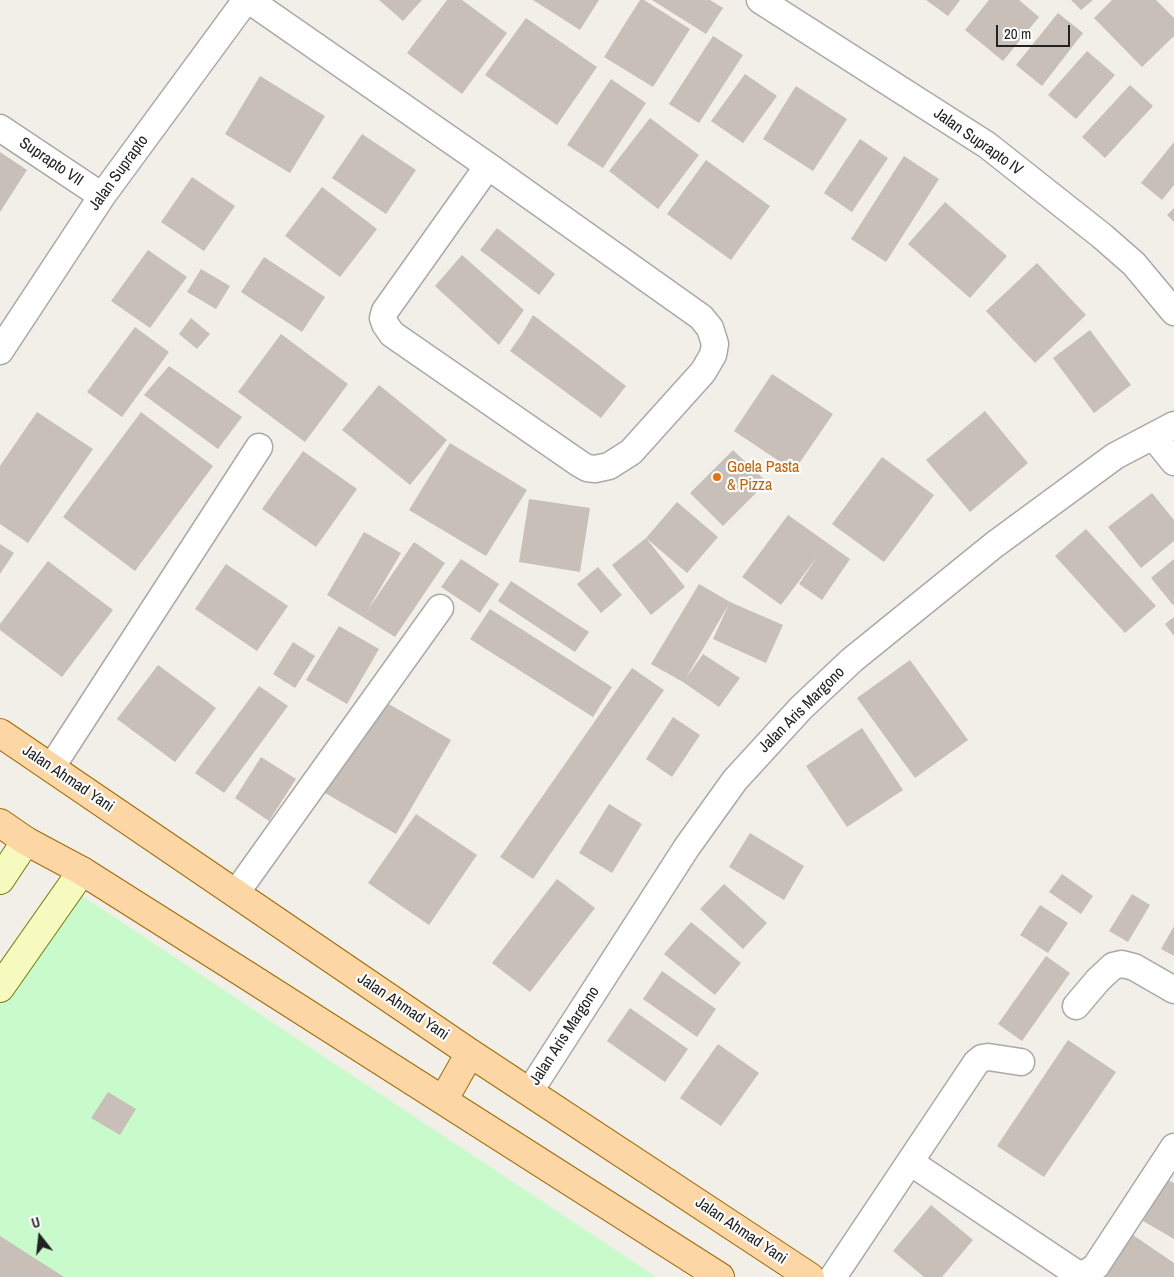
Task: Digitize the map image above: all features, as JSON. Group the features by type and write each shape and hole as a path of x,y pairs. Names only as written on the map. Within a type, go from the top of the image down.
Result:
{"main road":[{"name":"Jalan Ahmad Yani","path":"0,733 470,1053 810,1277"},
{"path":"0,823 26,841 82,871 444,1099 720,1277"},
{"path":"444,1099 470,1053"}],"street":[{"path":"248,0 488,166 701,317 710,328 714,344 713,356 703,372 631,452 609,466 596,469 587,468 580,464 392,334 385,324 383,318 385,311 488,166"},
{"name":"Jalan Suprapto","path":"0,351 102,196 248,0"},
{"name":"Jalan Suprapto IV","path":"760,0 987,145 1102,236 1134,264 1174,312"},
{"name":"Suprapto VII","path":"0,128 102,196"},
{"path":"1163,430 1174,462"},
{"name":"Jalan Aris Margono","path":"530,1091 687,847 735,780 801,708 852,660 994,545 1115,456 1163,430"},
{"path":"51,768 259,447"},
{"path":"236,893 440,608"},
{"path":"0,880 26,841"},
{"path":"0,988 82,871"},
{"path":"1076,1006 1098,980 1113,966 1122,964 1134,968 1174,990"},
{"path":"833,1277 976,1063 982,1058 988,1057 1021,1062"},
{"path":"910,1162 1079,1275 1090,1272 1096,1266 1174,1147"}],"green space":[{"path":"66,885 656,1277 0,1277 0,985"}],"building":[{"path":"379,0 422,0 403,21"},
{"path":"447,0 462,0 507,33 462,94 407,53"},
{"path":"533,0 599,0 580,30"},
{"path":"640,0 644,0 690,29 653,87 604,57"},
{"path":"652,0 710,0 723,8 706,34"},
{"path":"926,0 960,0 948,16"},
{"path":"989,0 1019,0 1039,17 1003,61 965,30"},
{"path":"1071,0 1093,0 1081,10"},
{"path":"1112,0 1156,0 1174,18 1174,36 1142,67 1094,18"},
{"path":"1058,13 1083,33 1042,86 1016,65"},
{"path":"526,18 597,67 557,125 485,75"},
{"path":"713,36 743,55 699,123 669,104"},
{"path":"1087,51 1115,75 1076,119 1048,95"},
{"path":"745,74 777,96 743,143 711,121"},
{"path":"260,76 325,116 290,173 225,134"},
{"path":"611,79 646,103 603,168 567,145"},
{"path":"1130,85 1153,106 1105,158 1082,137"},
{"path":"796,86 847,119 813,171 763,139"},
{"path":"650,118 699,155 658,209 609,171"},
{"path":"362,134 416,170 386,214 332,178"},
{"path":"860,139 888,158 852,212 824,193"},
{"path":"1174,142 1174,185 1162,200 1141,183"},
{"path":"0,152 27,170 0,212"},
{"path":"904,156 939,179 886,262 851,239"},
{"path":"706,160 770,206 731,260 667,214"},
{"path":"192,177 235,206 204,251 161,222"},
{"path":"322,187 377,229 340,277 285,236"},
{"path":"945,202 1007,256 970,298 908,244"},
{"path":"1174,208 1174,222 1167,215"},
{"path":"497,228 555,274 539,295 480,250"},
{"path":"148,250 187,277 150,328 111,301"},
{"path":"462,255 524,310 499,345 435,286"},
{"path":"264,257 325,297 302,332 241,292"},
{"path":"1037,263 1086,315 1035,363 986,311"},
{"path":"201,269 230,286 216,309 187,292"},
{"path":"533,315 626,386 601,418 510,351"},
{"path":"191,318 210,334 197,349 179,334"},
{"path":"135,327 169,352 122,417 87,392"},
{"path":"1090,330 1131,385 1094,413 1053,358"},
{"path":"281,334 348,384 305,442 238,392"},
{"path":"169,366 242,417 218,449 144,395"},
{"path":"772,374 833,414 794,471 734,431"},
{"path":"379,385 447,440 410,485 342,430"},
{"path":"985,411 1028,463 970,512 926,460"},
{"path":"37,412 93,449 28,543 0,524 0,466"},
{"path":"141,412 213,466 135,571 63,517"},
{"path":"450,443 527,490 486,556 409,510"},
{"path":"733,450 767,482 723,526 690,493"},
{"path":"303,451 357,489 316,547 262,509"},
{"path":"882,457 934,495 884,562 832,524"},
{"path":"1152,493 1174,520 1174,541 1141,568 1108,527"},
{"path":"529,499 590,508 580,572 519,562"},
{"path":"677,502 718,537 687,573 646,538"},
{"path":"788,515 850,559 822,600 799,584 817,557 781,605 742,577"},
{"path":"1086,529 1156,606 1125,633 1055,556"},
{"path":"364,532 401,553 367,611 414,542 445,563 395,637 327,595"},
{"path":"646,538 685,587 651,615 612,565"},
{"path":"0,544 14,553 0,574"},
{"path":"461,559 499,584 480,613 441,587"},
{"path":"1174,559 1174,604 1173,605 1151,578"},
{"path":"48,561 113,610 62,677 0,630 0,624"},
{"path":"226,564 288,606 257,651 195,609"},
{"path":"598,567 622,595 601,613 577,584"},
{"path":"511,581 589,632 575,652 498,601"},
{"path":"699,584 730,602 783,625 766,663 713,639 729,604 686,678 703,654 740,678 719,707 683,682 651,664"},
{"path":"490,609 612,687 593,717 470,639"},
{"path":"1174,617 1174,636 1165,624"},
{"path":"339,626 379,649 347,704 306,680"},
{"path":"293,642 315,656 295,688 273,674"},
{"path":"910,660 968,740 915,778 857,698"},
{"path":"158,665 216,708 175,762 117,719"},
{"path":"632,668 664,690 533,879 500,857"},
{"path":"259,686 288,706 224,793 195,773"},
{"path":"380,699 451,740 396,834 325,793"},
{"path":"673,717 700,735 672,777 646,759"},
{"path":"862,728 903,790 847,827 806,766"},
{"path":"261,757 296,779 269,821 235,798"},
{"path":"609,804 642,824 612,873 579,853"},
{"path":"416,814 477,855 429,925 368,883"},
{"path":"750,833 804,866 784,900 729,867"},
{"path":"1062,874 1093,896 1081,914 1049,892"},
{"path":"557,879 595,908 530,992 492,963"},
{"path":"724,884 767,923 743,949 700,909"},
{"path":"1132,894 1150,905 1128,942 1109,931"},
{"path":"1040,905 1068,923 1048,953 1020,935"},
{"path":"691,922 741,963 715,995 664,954"},
{"path":"1174,926 1174,956 1161,949"},
{"path":"1046,956 1070,973 1022,1041 998,1024"},
{"path":"662,971 716,1009 697,1037 643,999"},
{"path":"630,1008 688,1049 665,1082 607,1041"},
{"path":"1068,1040 1116,1072 1044,1177 997,1146"},
{"path":"718,1044 759,1073 721,1126 680,1098"},
{"path":"108,1092 136,1109 120,1135 91,1118"},
{"path":"1168,1180 1174,1183 1174,1239 1143,1221"},
{"path":"931,1205 973,1240 942,1277 924,1277 893,1251"},
{"path":"1133,1235 1174,1263 1174,1277 1104,1277"},
{"path":"0,1236 64,1277 0,1277"}],"place":[{"name":"Goela Pasta & Pizza","path":"717,477"}]}
